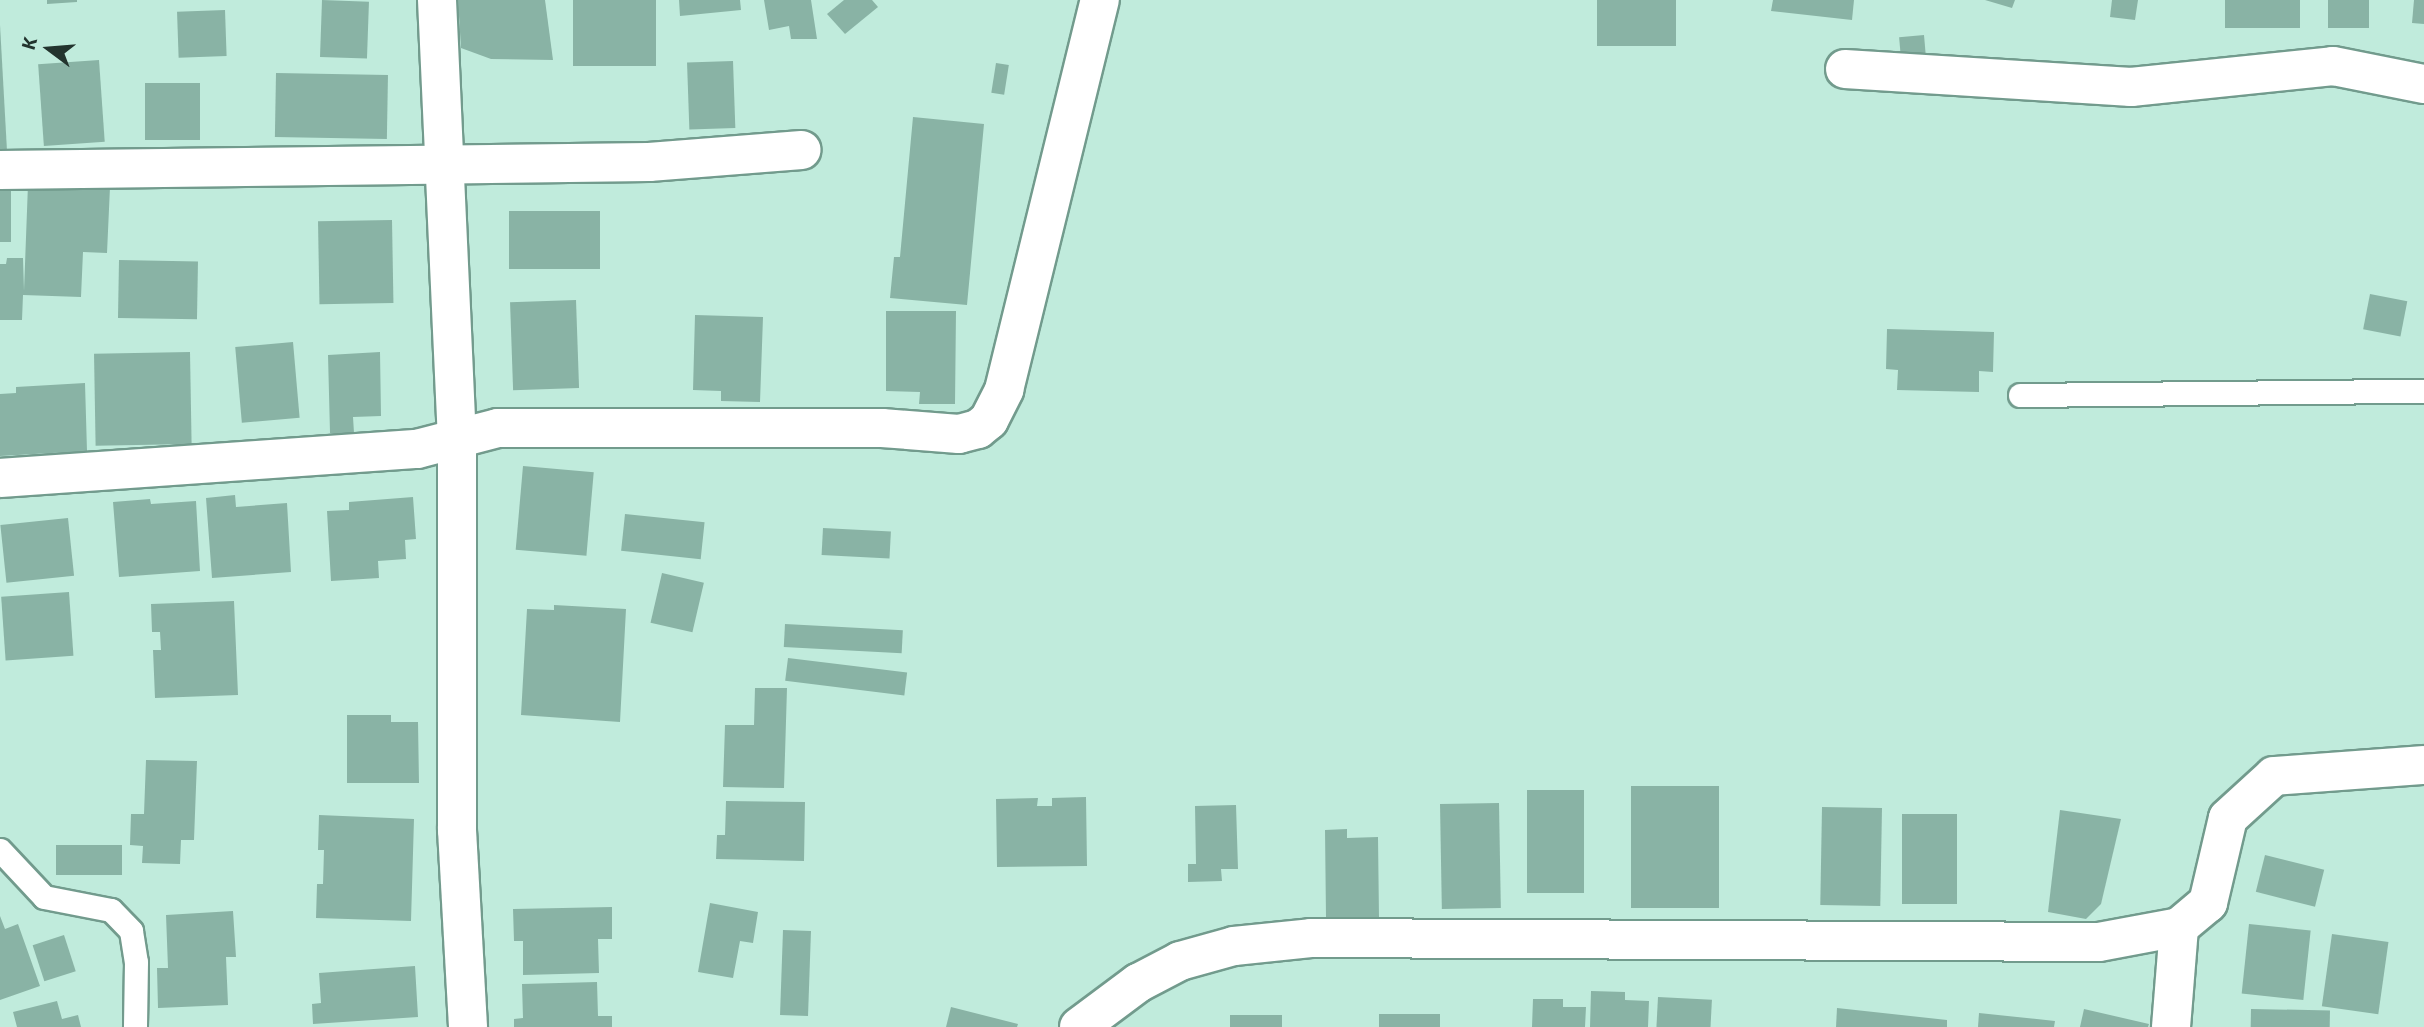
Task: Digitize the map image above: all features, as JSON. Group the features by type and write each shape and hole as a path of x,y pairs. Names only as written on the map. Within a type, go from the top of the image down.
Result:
{"street":[{"path":"437,0 448,164 457,439 457,830 467,1027"},
{"path":"0,478 417,449 498,428 882,428 958,433 978,429 989,420 1004,390 1100,0"},
{"path":"1845,69 2131,87 2333,66 2424,84"},
{"path":"0,170 649,162 802,150"},
{"path":"1079,1027 1138,983 1180,961 1234,946 1311,938 2099,942 2179,927 2208,903 2228,818 2274,776 2424,765"},
{"path":"2171,1027 2179,927"}],"lane":[{"path":"2020,395 2424,391"},
{"path":"0,850 44,897 111,910 131,931 136,962 135,1027"}],"building":[{"path":"47,0 77,0 77,2 47,4"},
{"path":"322,0 369,2 367,59 320,57"},
{"path":"458,0 545,0 553,60 491,59 461,48"},
{"path":"573,0 656,0 656,66 573,66"},
{"path":"679,0 740,0 741,10 680,16"},
{"path":"764,0 811,0 817,39 791,39 789,26 769,30"},
{"path":"844,0 872,0 878,7 845,34 827,14"},
{"path":"1597,0 1676,0 1676,46 1597,46"},
{"path":"1773,0 1854,0 1852,20 1771,11"},
{"path":"1985,0 2015,0 2012,8"},
{"path":"2112,0 2138,0 2135,20 2110,17"},
{"path":"2225,0 2300,0 2300,28 2225,28"},
{"path":"2328,0 2369,0 2369,28 2328,28"},
{"path":"2414,0 2424,0 2424,24 2412,23"},
{"path":"225,10 227,56 179,58 177,12"},
{"path":"0,25 7,151 0,151"},
{"path":"1924,35 1926,60 1901,62 1899,37"},
{"path":"99,60 105,142 44,146 38,64"},
{"path":"733,61 735,128 689,130 687,63"},
{"path":"996,63 1009,65 1004,95 991,93"},
{"path":"276,73 388,75 387,139 275,137"},
{"path":"145,83 200,83 200,140 145,140"},
{"path":"913,117 984,124 967,305 890,298 894,257 900,257"},
{"path":"28,184 110,187 107,253 83,252 81,297 23,295 22,320 0,320 0,264 6,264 7,258 23,258 24,291"},
{"path":"0,186 11,186 11,242 0,242"},
{"path":"509,211 600,211 600,269 509,269"},
{"path":"392,220 393,303 319,304 318,221"},
{"path":"119,260 198,261 197,319 118,318"},
{"path":"2370,294 2407,301 2400,337 2363,329"},
{"path":"576,300 579,388 513,390 510,302"},
{"path":"886,311 956,311 955,404 919,404 920,392 886,391"},
{"path":"695,315 763,317 760,402 721,401 721,391 693,390"},
{"path":"1887,329 1994,332 1993,372 1979,371 1979,392 1897,390 1898,370 1886,369"},
{"path":"293,342 300,418 242,423 235,347"},
{"path":"190,352 192,444 96,446 94,354"},
{"path":"380,352 381,416 353,417 354,433 330,433 328,355"},
{"path":"85,383 87,451 0,456 0,394 16,393 16,387"},
{"path":"523,466 594,472 586,556 516,550"},
{"path":"235,495 236,507 287,503 291,572 212,578 206,498"},
{"path":"413,497 416,539 405,540 406,559 378,561 379,578 331,581 327,511 349,510 349,502"},
{"path":"150,499 151,504 196,501 200,571 119,577 113,502"},
{"path":"625,514 705,522 701,559 621,551"},
{"path":"68,518 74,576 6,583 0,525"},
{"path":"823,528 891,532 889,559 822,555"},
{"path":"662,573 704,583 692,632 651,623"},
{"path":"69,592 73,656 6,661 1,597"},
{"path":"234,601 238,695 155,698 153,650 161,650 160,632 152,632 151,604"},
{"path":"554,605 626,609 620,722 521,715 527,609 554,610"},
{"path":"785,624 903,630 902,653 784,647"},
{"path":"788,658 907,673 904,695 785,681"},
{"path":"755,688 787,688 784,788 723,787 725,725 754,725"},
{"path":"347,715 391,715 391,722 418,722 419,783 347,783"},
{"path":"146,760 197,761 194,840 181,840 180,864 142,863 143,846 130,845 131,814 144,814"},
{"path":"1631,786 1719,786 1719,908 1631,908"},
{"path":"1527,790 1584,790 1584,893 1527,893"},
{"path":"1086,797 1087,866 997,867 996,799 1038,798 1037,806 1052,806 1052,798"},
{"path":"726,801 805,802 804,861 716,859 717,835 725,835"},
{"path":"1499,803 1501,908 1442,909 1440,804"},
{"path":"1236,805 1238,869 1221,869 1222,881 1188,882 1188,864 1196,864 1195,806"},
{"path":"1822,807 1882,808 1880,906 1820,905"},
{"path":"2060,810 2121,819 2101,904 2086,919 2048,912"},
{"path":"1902,814 1957,814 1957,904 1902,904"},
{"path":"319,815 414,819 411,921 316,918 317,884 323,884 324,850 318,850"},
{"path":"1347,829 1347,838 1378,837 1379,918 1326,918 1325,830"},
{"path":"56,845 122,845 122,875 56,875"},
{"path":"2265,855 2324,870 2315,907 2256,892"},
{"path":"710,903 758,912 753,943 740,941 733,978 698,972"},
{"path":"612,907 612,939 598,939 599,973 523,975 523,941 514,941 513,909"},
{"path":"233,911 236,957 226,957 228,1005 158,1008 157,968 168,968 166,915"},
{"path":"0,916 5,929 18,924 40,986 0,1000"},
{"path":"2249,924 2311,930 2303,1000 2242,994"},
{"path":"783,930 811,931 808,1016 780,1015"},
{"path":"2332,934 2388,942 2378,1014 2322,1006"},
{"path":"64,935 76,971 44,981 33,945"},
{"path":"415,966 418,1017 313,1024 312,1004 321,1003 319,973"},
{"path":"597,982 598,1016 612,1016 612,1027 514,1027 514,1019 523,1018 522,984"},
{"path":"1591,991 1625,992 1625,1000 1649,1001 1648,1027 1590,1027"},
{"path":"1658,997 1712,1000 1711,1027 1656,1027"},
{"path":"1533,999 1563,999 1563,1007 1586,1007 1585,1027 1532,1027"},
{"path":"57,1001 62,1019 78,1015 81,1027 17,1027 13,1012"},
{"path":"951,1007 1018,1024 1017,1027 946,1027"},
{"path":"1837,1008 1947,1020 1947,1027 1836,1027"},
{"path":"2084,1009 2149,1024 2148,1027 2080,1027"},
{"path":"2251,1009 2330,1010 2330,1027 2251,1027"},
{"path":"1979,1013 2055,1021 2054,1027 1978,1027"},
{"path":"1379,1014 1440,1014 1440,1027 1379,1027"},
{"path":"1230,1015 1282,1015 1282,1027 1230,1027"}]}
